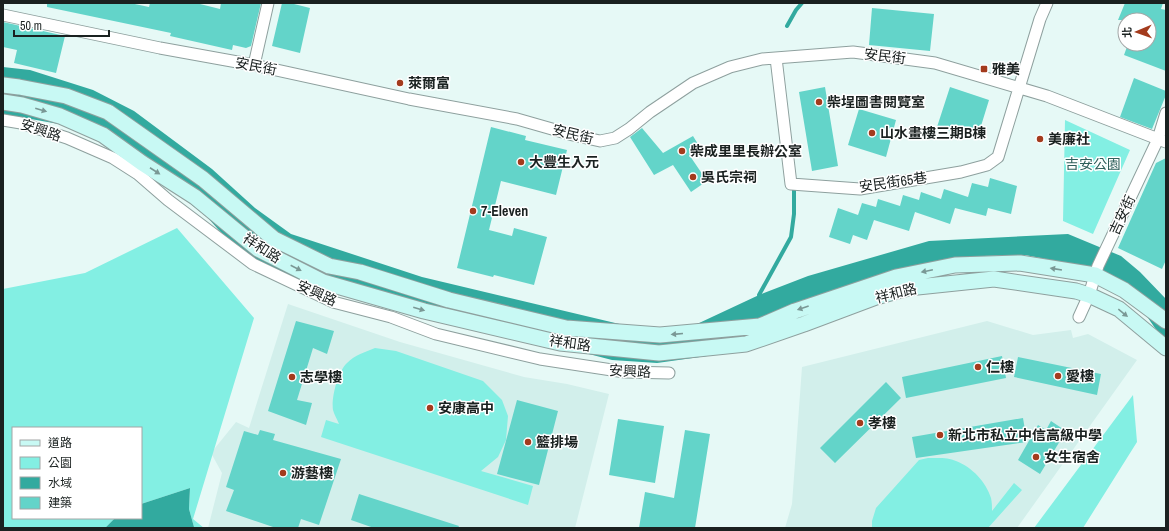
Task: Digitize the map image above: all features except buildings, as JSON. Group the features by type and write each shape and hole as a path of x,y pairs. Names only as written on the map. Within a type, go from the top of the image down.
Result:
{"main road":[{"name":"祥和路","path":"3,85 66,96 108,112 203,179 274,239 329,266 360,272 449,300 566,328 660,335 760,326 795,311 896,277 955,265 1020,263 1096,271 1166,321"},
{"name":"祥和路","path":"3,102 22,105 60,116 104,135 195,197 258,249 323,282 424,311 560,343 659,353 746,344 876,297 908,288 994,279 1076,291 1089,295 1118,309 1166,348"}],"street":[{"path":"254,65 268,3"},
{"path":"1019,88 1040,19 1047,3"},
{"name":"安民街","path":"3,14 160,48 254,65 409,99 518,119 573,135 600,141 615,138 693,83 730,67 776,58 853,52 935,63 1046,96 1162,141"},
{"name":"安民街65巷","path":"776,58 791,184 860,189 961,172 987,165 998,157 1019,88"},
{"name":"吉安街","path":"1079,317 1089,295 1096,271 1118,225 1162,141 1166,114"},
{"name":"安興路","path":"3,120 21,123 67,138 113,158 138,174 190,217 253,264 333,302 391,317 436,334 540,359 625,372 669,373"}],"shaded area":[{"name":"安康高中","path":"288,304 400,342 524,377 567,384 609,394 575,528 208,528 222,473 211,453 236,422 249,428"},
{"name":"新北市私立中信高級中學","path":"987,321 1033,335 1071,330 1073,338 1088,334 1137,360 1017,528 785,528 792,504 802,367"}],"green space":[{"name":"吉安公園","path":"1065,120 1130,150 1093,234 1063,221"},
{"path":"177,228 254,318 193,519 204,528 191,528 194,527 189,509 190,488 142,504 142,427 12,427 12,519 114,519 105,528 3,528 3,289 85,273"},
{"path":"375,348 396,351 483,381 502,400 508,416 506,440 498,457 481,471 533,486 528,505 321,437 326,420 339,424 333,410 333,399 338,378 344,367 350,360"},
{"path":"1133,395 1137,442 1083,528 1034,528"},
{"path":"928,458 950,459 968,467 973,471 986,486 989,492 992,511 1014,483 1022,490 988,528 872,528 872,521 876,508 919,460"}],"water":[{"path":"3,67 30,70 93,90 134,111 212,169 255,208 291,234 422,277 632,327 682,331 759,295 808,276 929,241 1068,234 1121,256 1140,272 1166,299 1166,344 1146,315 1076,265 1025,255 983,256 956,263 788,320 707,356 657,363 612,360 424,311 347,297 261,265 235,248 208,218 162,181 99,140 70,126 3,114"},
{"path":"190,488 189,509 194,527 105,528 114,519 142,519 142,504"}],"waterway":[{"path":"787,26 796,10 802,3"},
{"path":"760,299 759,295 791,237 794,214 794,190"}],"place":[{"name":"雅美","path":"984,69"},
{"name":"萊爾富","path":"400,83"},
{"name":"柴埕圖書閱覽室","path":"819,102"},
{"name":"山水畫樓三期B棟","path":"872,133"},
{"name":"美廉社","path":"1040,139"},
{"name":"柴成里里長辦公室","path":"682,151"},
{"name":"大豐生入元","path":"521,162"},
{"name":"吳氏宗祠","path":"693,177"},
{"name":"7-Eleven","path":"473,211"},
{"name":"仁樓","path":"978,367"},
{"name":"愛樓","path":"1058,376"},
{"name":"志學樓","path":"292,377"},
{"name":"安康高中","path":"430,408"},
{"name":"孝樓","path":"860,423"},
{"name":"新北市私立中信高級中學","path":"940,435"},
{"name":"籃排場","path":"528,442"},
{"name":"女生宿舍","path":"1036,457"},
{"name":"游藝樓","path":"283,473"}]}
